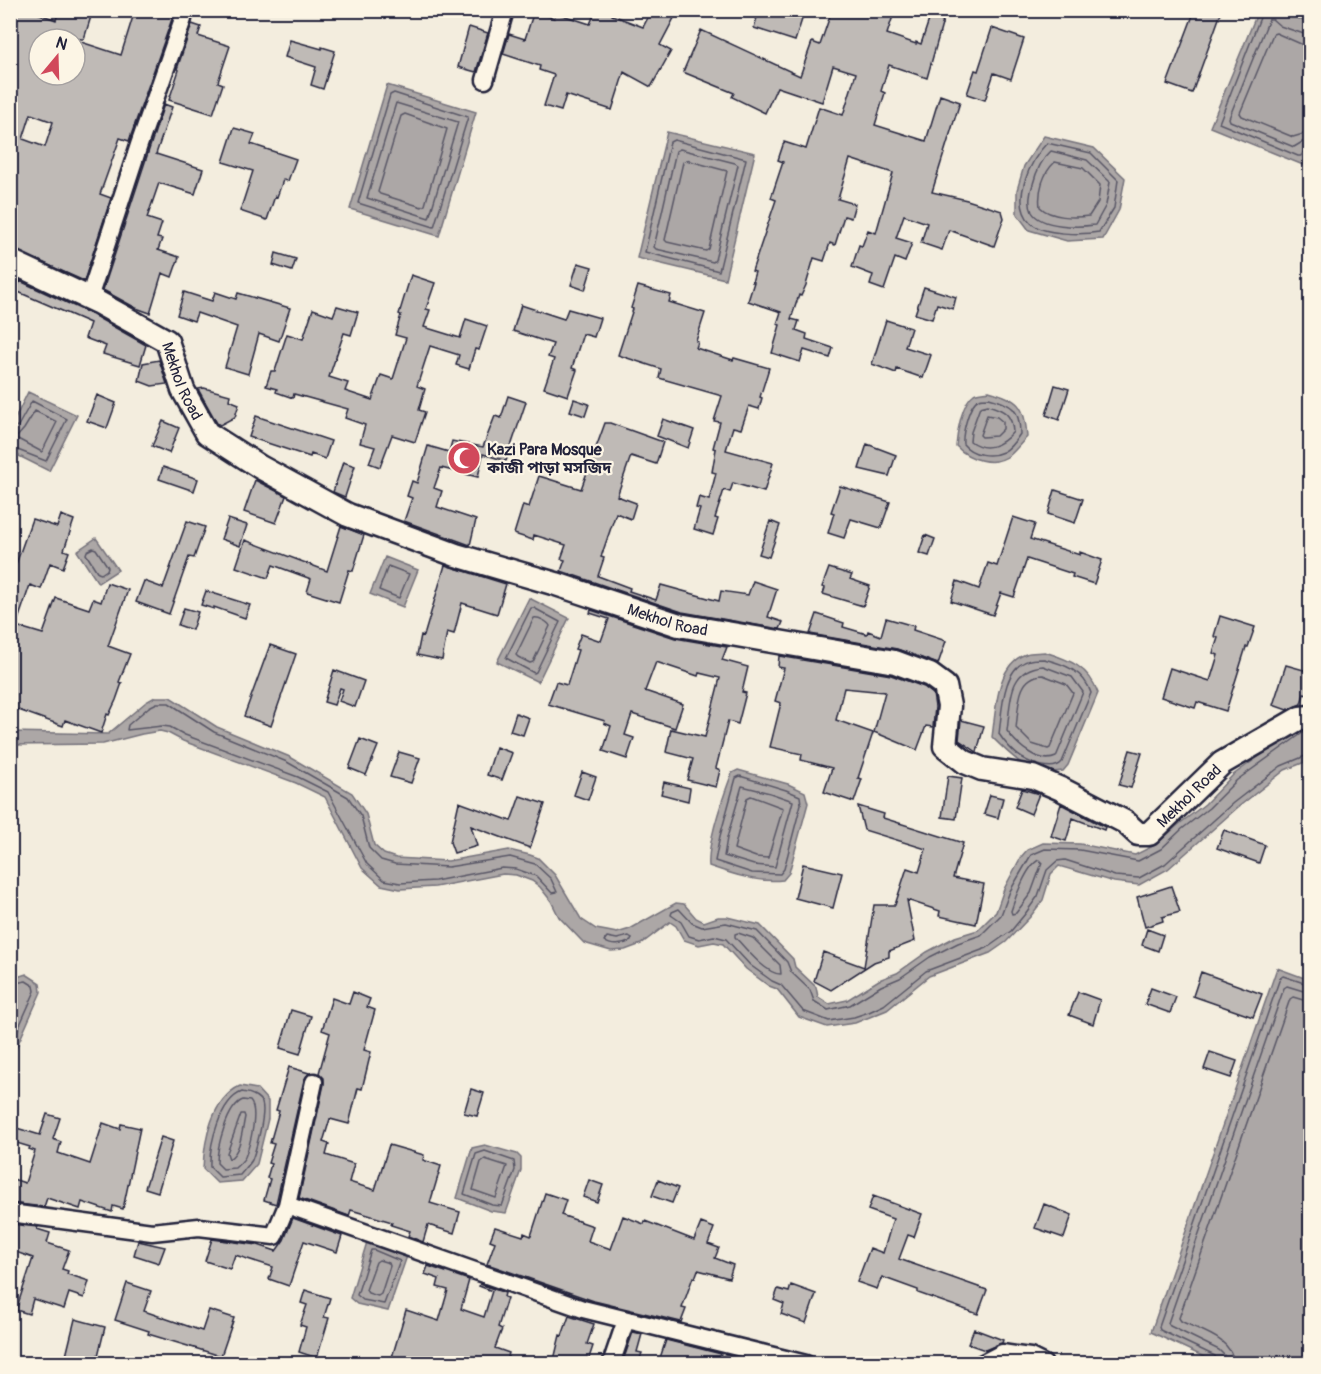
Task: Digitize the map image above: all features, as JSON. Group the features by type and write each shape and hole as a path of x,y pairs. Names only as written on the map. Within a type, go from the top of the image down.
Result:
{"street":[{"path":"485,80 505,10"},
{"path":"89,298 183,19"},
{"name":"Mekhol Road","path":"10,261 89,298 167,341 183,390 207,433 260,467 348,515 456,555 556,584 679,625 895,662 930,675 945,686 949,706 945,746 965,762 982,769 1033,777 1125,822 1138,834 1149,834 1222,763 1300,718 1311,717"},
{"path":"10,1213 152,1232 198,1227 274,1236 287,1205 314,1082"},
{"path":"287,1205 584,1309 806,1364"},
{"path":"611,1364 626,1320"},
{"path":"981,1364 1002,1353 1030,1357 1044,1364"}],"water":[{"path":"1258,11 1279,11 1310,23 1310,148 1303,165 1210,127"},
{"path":"387,85 476,112 439,236 350,209"},
{"path":"667,132 755,153 725,279 637,258"},
{"path":"1044,136 1094,148 1125,178 1119,210 1103,239 1067,241 1029,230 1017,214 1017,190 1024,166"},
{"path":"989,391 1007,397 1019,405 1027,437 1010,455 996,461 974,458 956,446 966,404 974,394"},
{"path":"28,392 77,415 49,471 11,452 11,427"},
{"path":"96,538 118,570 98,583 77,551"},
{"path":"385,557 418,570 403,607 370,594"},
{"path":"529,598 569,618 538,682 497,662"},
{"path":"1045,652 1078,666 1089,677 1098,693 1068,765 1063,771 1041,771 1023,764 992,737 999,690 1009,668 1016,659 1026,654"},
{"path":"155,697 170,697 217,727 290,757 352,793 366,814 374,845 384,854 396,858 448,861 509,850 530,855 538,858 555,875 581,919 596,929 617,933 630,929 676,903 684,904 696,918 704,922 718,917 727,917 760,925 793,959 795,967 816,987 818,997 829,1004 847,1000 879,980 897,973 927,952 955,937 978,930 996,912 1004,889 1027,850 1043,843 1080,844 1135,855 1157,844 1205,804 1233,775 1303,725 1310,726 1310,760 1285,770 1237,808 1168,869 1139,885 1114,882 1059,866 1051,874 1043,900 1006,942 990,953 929,976 887,1010 855,1023 827,1027 799,1017 777,989 769,986 746,969 723,944 714,942 699,945 684,940 676,926 670,922 641,944 625,950 611,951 584,943 559,917 551,901 540,887 516,875 503,874 435,887 400,889 381,885 362,868 325,797 296,783 183,741 168,733 160,731 142,734 103,744 11,745 11,732 108,734"},
{"path":"738,770 788,784 805,792 808,803 789,873 783,880 755,879 709,866 710,844 716,819 732,773"},
{"path":"1277,968 1310,980 1310,1363 1217,1363 1151,1332"},
{"path":"26,974 40,983 41,992 14,1053 11,1053 11,979"},
{"path":"240,1086 257,1089 268,1101 268,1119 257,1164 242,1181 217,1183 203,1169 208,1133 216,1110 230,1092"},
{"path":"485,1145 517,1154 521,1158 521,1170 506,1213 491,1211 457,1198 472,1148"},
{"path":"367,1242 407,1256 388,1311 357,1304 350,1298"}],"building":[{"path":"10,10 29,10 56,20 59,10 93,10 87,29 87,27 27,27 27,87 87,87 87,44 121,55 135,10 177,10 129,141 120,138 100,194 111,198 84,281 10,248","holes":["31,114 53,122 45,147 23,139"]},
{"path":"596,10 614,10 612,15 643,27 652,10 669,10 667,15 674,18 660,45 671,51 651,87 624,72 612,110 566,95 561,111 544,106 554,75 539,70 540,66 503,54 509,34 525,39 534,11 554,18 556,13 590,24"},
{"path":"759,10 805,10 795,41 754,28"},
{"path":"832,10 895,10 887,34 916,44 916,42 921,44 930,17 943,21 927,78 889,65 881,91 885,93 875,125 926,141 940,95 960,102 932,192 1002,211 1004,218 994,246 949,230 942,250 921,243 927,223 904,215 896,238 912,243 905,262 895,258 884,290 870,285 873,275 852,267 859,245 862,246 868,230 876,233 893,173 850,159 838,199 855,204 851,218 844,216 835,245 830,243 824,261 814,258 806,285 801,296 799,295 791,319 799,321 796,330 807,334 806,339 833,348 830,358 804,350 800,362 772,353 780,325 777,324 781,312 748,301 754,282 752,282 755,272 752,271 776,200 771,198 783,162 778,160 784,142 806,149 819,107 843,115 856,73 833,66 822,102 777,87 765,113 732,97 734,93 683,72 701,30 800,76 812,42 820,45"},
{"path":"1195,10 1222,10 1192,93 1167,84"},
{"path":"192,24 201,27 198,36 230,46 218,82 223,84 213,114 169,100"},
{"path":"469,27 488,33 476,72 458,67"},
{"path":"992,28 1024,39 1011,79 994,73 985,100 967,94 975,70 978,71"},
{"path":"290,40 335,51 323,89 311,85 316,67 285,57"},
{"path":"164,104 172,107 156,154 203,169 195,194 159,183 147,218 162,223 157,238 162,239 158,250 179,257 172,277 162,273 150,313 103,290"},
{"path":"234,128 255,134 251,144 296,159 288,181 283,180 277,197 275,196 267,220 240,211 253,171 223,162"},
{"path":"276,253 296,259 292,271 273,265"},
{"path":"578,263 592,267 585,290 571,285"},
{"path":"411,275 435,283 426,309 430,310 424,327 460,338 466,319 487,326 479,350 475,349 469,369 456,365 459,355 430,346 417,386 425,389 419,410 425,412 415,442 392,435 380,467 369,463 375,447 360,443 365,425 345,418 348,409 294,394 293,398 266,386 271,371 275,371 287,334 303,339 313,309 333,316 337,306 358,312 351,335 344,333 329,377 348,383 345,391 372,400 381,375 393,379 406,338 395,335"},
{"path":"20,281 91,314 146,345 140,365 103,354 106,346 85,338 90,323 16,291"},
{"path":"638,286 671,295 669,302 705,313 696,348 769,368 760,397 762,398 759,409 749,406 741,429 733,427 726,450 773,463 764,492 733,483 730,492 724,490 715,518 718,519 713,535 694,529 700,509 696,508 699,497 709,500 716,473 712,472 716,449 713,448 720,422 714,421 722,396 659,378 661,369 618,355"},
{"path":"924,287 956,297 953,309 937,304 932,319 915,314"},
{"path":"184,292 212,301 215,292 236,299 238,293 290,308 279,341 259,334 248,374 225,367 237,327 197,313 194,321 177,315"},
{"path":"521,305 564,319 568,309 600,318 594,337 583,334 572,368 577,370 568,396 544,388 554,359 548,357 553,344 513,331"},
{"path":"886,320 911,328 905,347 931,355 923,378 897,369 896,373 872,364"},
{"path":"159,360 167,384 152,386 139,381 143,363"},
{"path":"1055,385 1069,389 1059,420 1046,415"},
{"path":"204,388 230,395 229,400 239,404 235,417 220,425 217,423 198,389"},
{"path":"97,395 116,403 107,428 87,421"},
{"path":"508,396 526,402 506,461 483,454 478,477 441,468 434,488 442,491 437,507 476,520 470,545 404,521 412,498 407,496 412,481 417,483 428,446 449,452 452,441 483,447 495,416 501,418"},
{"path":"574,399 589,404 585,416 570,411"},
{"path":"256,416 331,441 325,459 311,454 310,457 249,437"},
{"path":"663,419 694,430 688,448 657,436"},
{"path":"163,421 179,428 169,453 152,446"},
{"path":"605,423 663,442 656,464 631,456 617,496 636,503 631,519 616,513 601,557 604,558 598,576 630,588 629,591 656,600 661,585 719,601 721,591 748,595 753,581 777,589 768,617 783,622 780,629 682,612 561,571 565,560 561,559 566,545 534,535 533,540 514,534 523,505 529,507 539,476 581,489"},
{"path":"867,444 896,455 889,476 859,469"},
{"path":"343,462 355,466 345,497 333,492"},
{"path":"163,467 198,479 194,491 159,479"},
{"path":"255,480 286,496 276,523 244,512"},
{"path":"840,486 890,502 881,528 851,519 844,538 828,533 834,513 831,512"},
{"path":"1055,490 1083,499 1075,523 1048,514"},
{"path":"61,515 74,520 64,550 69,552 63,568 50,563 41,589 30,585 16,626 43,634 56,598 89,609 93,599 101,602 107,583 128,590 108,646 130,654 119,682 122,683 116,700 109,715 107,714 101,733 65,720 63,726 10,707 10,581 32,519 57,527"},
{"path":"1013,517 1035,524 1030,539 1102,560 1094,584 1072,577 1073,574 1027,559 1014,597 1001,593 993,615 951,601 957,581 979,589 988,563 997,566"},
{"path":"228,519 247,525 240,546 221,539"},
{"path":"187,521 205,527 194,558 189,557 169,614 136,602 144,581 163,588"},
{"path":"770,521 780,525 769,557 759,554"},
{"path":"341,526 364,535 353,571 349,570 339,602 307,592 311,579 273,565 268,578 236,567 245,540 327,571"},
{"path":"925,535 935,539 929,556 919,553"},
{"path":"445,565 506,584 497,614 462,603 454,634 447,632 442,660 417,655 421,635 424,636"},
{"path":"829,568 852,575 850,579 870,586 863,606 823,594 825,588 822,587"},
{"path":"206,591 250,605 245,618 201,605"},
{"path":"184,608 198,612 192,630 178,625"},
{"path":"591,610 675,638 727,647 722,660 748,667 742,692 746,693 738,724 728,721 716,768 720,770 716,787 687,780 693,759 666,752 671,729 705,737 720,678 699,673 698,676 656,662 645,691 683,704 675,728 632,714 625,735 634,738 627,759 603,751 611,726 604,723 605,721 548,704 556,682 567,685 578,650 575,649 581,634 601,641 609,619 590,613"},
{"path":"817,614 844,623 843,627 867,634 868,631 881,636 886,618 914,626 913,630 946,641 938,664 897,649 810,634"},
{"path":"1220,616 1255,627 1248,647 1246,647 1226,711 1197,702 1195,708 1161,697 1170,668 1210,681 1218,655 1213,653 1218,638 1214,636"},
{"path":"270,645 296,654 271,726 244,716"},
{"path":"779,656 891,675 924,687 933,694 935,707 933,727 926,726 917,750 874,732 885,692 844,688 836,720 873,733 858,778 862,779 854,802 824,792 832,768 801,760 802,754 770,747 781,703 775,701 784,668 778,667"},
{"path":"1286,665 1311,672 1311,696 1304,694 1301,704 1287,710 1273,705"},
{"path":"334,670 364,681 355,707 339,701 343,689 340,688 334,705 324,702"},
{"path":"516,713 529,718 523,735 510,731"},
{"path":"961,720 984,726 977,752 959,740"},
{"path":"360,739 378,746 366,775 349,768"},
{"path":"496,747 512,753 502,780 487,775"},
{"path":"1130,750 1142,753 1131,788 1119,785"},
{"path":"399,752 420,758 411,783 390,777"},
{"path":"582,772 596,777 588,800 574,795"},
{"path":"948,776 962,778 956,819 942,817"},
{"path":"664,782 690,788 688,801 661,794"},
{"path":"1022,789 1039,794 1031,814 1015,807"},
{"path":"990,795 1003,798 998,818 984,814"},
{"path":"520,796 545,804 530,848 471,826 477,846 454,853 450,842 459,802 511,821"},
{"path":"1061,804 1105,827 1104,830 1073,818 1066,841 1051,836"},
{"path":"858,806 884,814 883,818 963,843 953,878 984,884 976,924 939,916 940,911 907,900 915,941 889,951 889,957 874,962 831,990 814,981 823,952 864,967 874,905 895,905 907,868 919,872 926,849 864,830"},
{"path":"1224,830 1265,845 1259,863 1217,848"},
{"path":"803,864 842,873 833,908 795,898"},
{"path":"1171,886 1180,912 1162,917 1163,921 1145,927 1137,897"},
{"path":"1147,929 1163,935 1158,951 1142,945"},
{"path":"1201,972 1262,994 1253,1017 1193,996"},
{"path":"1151,988 1176,997 1170,1013 1145,1004"},
{"path":"353,992 370,999 367,1007 375,1010 364,1050 371,1052 362,1089 358,1088 349,1124 330,1119 323,1142 329,1144 326,1155 354,1164 349,1182 375,1190 389,1145 424,1155 423,1160 441,1166 430,1203 460,1212 454,1233 428,1225 423,1242 408,1236 410,1231 391,1225 392,1222 351,1210 349,1216 299,1198 324,1084 324,1078 319,1073 330,1033 322,1030 332,998 349,1004"},
{"path":"1078,992 1100,1000 1093,1024 1069,1015"},
{"path":"291,1010 311,1016 300,1054 280,1048"},
{"path":"1210,1052 1237,1061 1231,1078 1204,1069"},
{"path":"289,1067 309,1073 304,1080 276,1204 264,1200 270,1179 267,1178 271,1164 268,1163 274,1144 270,1143 279,1111 276,1110"},
{"path":"471,1089 484,1093 477,1116 464,1113"},
{"path":"47,1114 60,1118 53,1139 61,1142 58,1153 90,1164 103,1123 120,1129 121,1124 140,1128 123,1209 113,1206 112,1212 82,1202 80,1209 47,1198 44,1207 10,1203 10,1178 25,1183 35,1151 29,1149 30,1147 10,1141 10,1126 40,1135"},
{"path":"161,1137 173,1141 158,1192 145,1188"},
{"path":"589,1180 603,1185 597,1202 583,1197"},
{"path":"658,1180 678,1188 672,1203 652,1196"},
{"path":"545,1193 566,1200 561,1215 593,1226 588,1241 611,1249 623,1216 644,1224 645,1221 694,1240 701,1223 714,1228 708,1244 719,1248 715,1258 733,1265 729,1278 698,1270 695,1278 693,1277 682,1308 686,1309 681,1322 594,1301 487,1264 495,1242 490,1240 495,1227 523,1236 524,1233 531,1236"},
{"path":"873,1196 922,1214 914,1237 908,1235 899,1259 987,1290 978,1314 918,1293 918,1290 882,1277 877,1289 857,1282 870,1248 883,1253 893,1219 868,1210"},
{"path":"1044,1204 1072,1215 1064,1238 1035,1228"},
{"path":"293,1218 342,1236 337,1252 304,1241 289,1286 269,1279 273,1267 235,1255 230,1269 205,1261 212,1239 258,1245 276,1251 284,1240"},
{"path":"10,1224 38,1227 37,1229 50,1233 47,1243 69,1250 62,1269 68,1271 67,1274 89,1281 84,1298 69,1293 64,1309 33,1299 29,1314 16,1310 33,1258 10,1250"},
{"path":"138,1241 165,1247 159,1263 134,1255"},
{"path":"428,1266 469,1280 461,1309 484,1317 492,1291 479,1286 480,1284 505,1293 504,1297 507,1298 498,1327 502,1329 495,1348 509,1353 506,1364 491,1364 475,1358 473,1364 390,1364 406,1310 439,1321 448,1290 437,1287 439,1279 425,1274"},
{"path":"127,1283 151,1291 144,1311 202,1331 209,1310 234,1318 221,1356 148,1334 149,1331 115,1320"},
{"path":"791,1285 816,1294 806,1323 781,1314 784,1304 774,1300 778,1289 789,1292"},
{"path":"305,1290 330,1298 324,1317 329,1318 317,1358 299,1352 306,1327 300,1325 307,1305 301,1303"},
{"path":"569,1316 594,1324 587,1344 593,1346 587,1364 553,1364 560,1335 562,1336"},
{"path":"75,1319 105,1327 96,1364 64,1364"},
{"path":"974,1329 1003,1340 1002,1343 985,1350 968,1344"},
{"path":"633,1332 642,1334 637,1352 642,1353 638,1364 622,1364"},
{"path":"666,1340 721,1354 717,1364 658,1364"}],"place":[{"name":"Kazi Para Mosque কাজী পাড়া মসজিদ","path":"464,458"}]}
